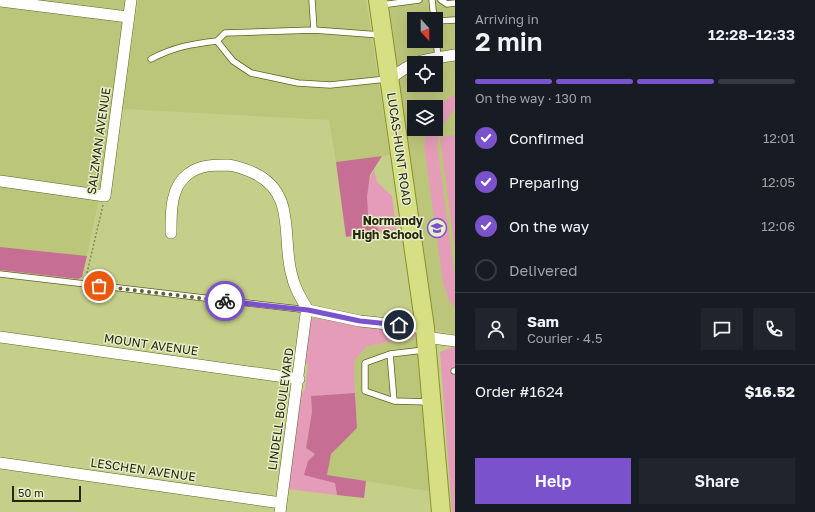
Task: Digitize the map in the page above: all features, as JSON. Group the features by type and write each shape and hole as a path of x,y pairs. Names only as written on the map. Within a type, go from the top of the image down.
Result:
{"main road":[{"name":"LUCAS-HUNT ROAD","path":"379,3 425,338 441,512"}],"street":[{"name":"SALZMAN AVENUE","path":"105,196 131,0"},
{"path":"0,1 128,17"},
{"path":"443,57 455,55"},
{"path":"390,78 407,66"},
{"path":"171,233 173,197 178,184 186,175 199,167 213,165 238,166 268,180 278,194 287,227 287,252 290,271 296,291 308,310 360,321 425,338 455,341"},
{"path":"0,182 105,196"},
{"name":"LINDELL BOULEVARD","path":"281,508 308,310"},
{"name":"MOUNT AVENUE","path":"0,337 299,379"},
{"name":"LESCHEN AVENUE","path":"0,463 281,508"}],"lane":[{"path":"312,0 314,30"},
{"path":"379,3 418,0"},
{"path":"432,0 434,12"},
{"path":"441,0 447,4 455,3"},
{"path":"443,20 455,20"},
{"path":"151,59 169,50 190,44 217,41 225,33 314,30 384,35"},
{"path":"217,41 233,61 251,73 298,83 330,85 390,78"},
{"path":"0,274 308,310"},
{"path":"425,338 390,354 364,363 365,391 394,401 431,402"},
{"path":"390,354 394,401"}],"path":[{"name":"SALZMAN AVENUE","path":"84,285 105,196"}],"shaded area":[{"path":"0,0 127,0 101,189 87,256 0,247"},
{"path":"138,0 366,0 390,155 336,162 329,120 122,109"},
{"name":"Normandy High School","path":"389,0 455,0 455,334 438,331 433,326 399,93"},
{"path":"455,94 455,109 443,125 443,102"},
{"path":"455,135 455,251 440,137"},
{"path":"426,136 439,136 437,144 455,278 455,309 448,298 443,282 424,145"},
{"path":"382,156 370,175 367,197 368,214 380,232 346,237 336,162"},
{"path":"374,170 377,182 392,196 396,230 380,232 369,217 367,209 367,191"},
{"path":"0,247 87,256 82,277 78,279 0,270"},
{"path":"314,318 413,331 416,337 367,346 354,361 355,393 311,396 312,412 306,448 315,454 308,461 335,483 337,495 287,489 299,397 305,389 308,364 304,362 310,320"},
{"path":"416,337 429,491 327,475 330,454 357,428 354,361 367,346"},
{"path":"455,347 455,512 452,512 440,352"},
{"path":"355,393 357,428 331,454 327,475 366,481 364,498 337,495 335,483 304,475 308,461 315,454 306,448 312,412 311,396"}],"way so far":[{"path":"99,286 225,301"}],"place":[{"name":"Normandy High School","path":"437,228"}],"route":[{"path":"225,301 308,310 360,321 399,325"}]}
